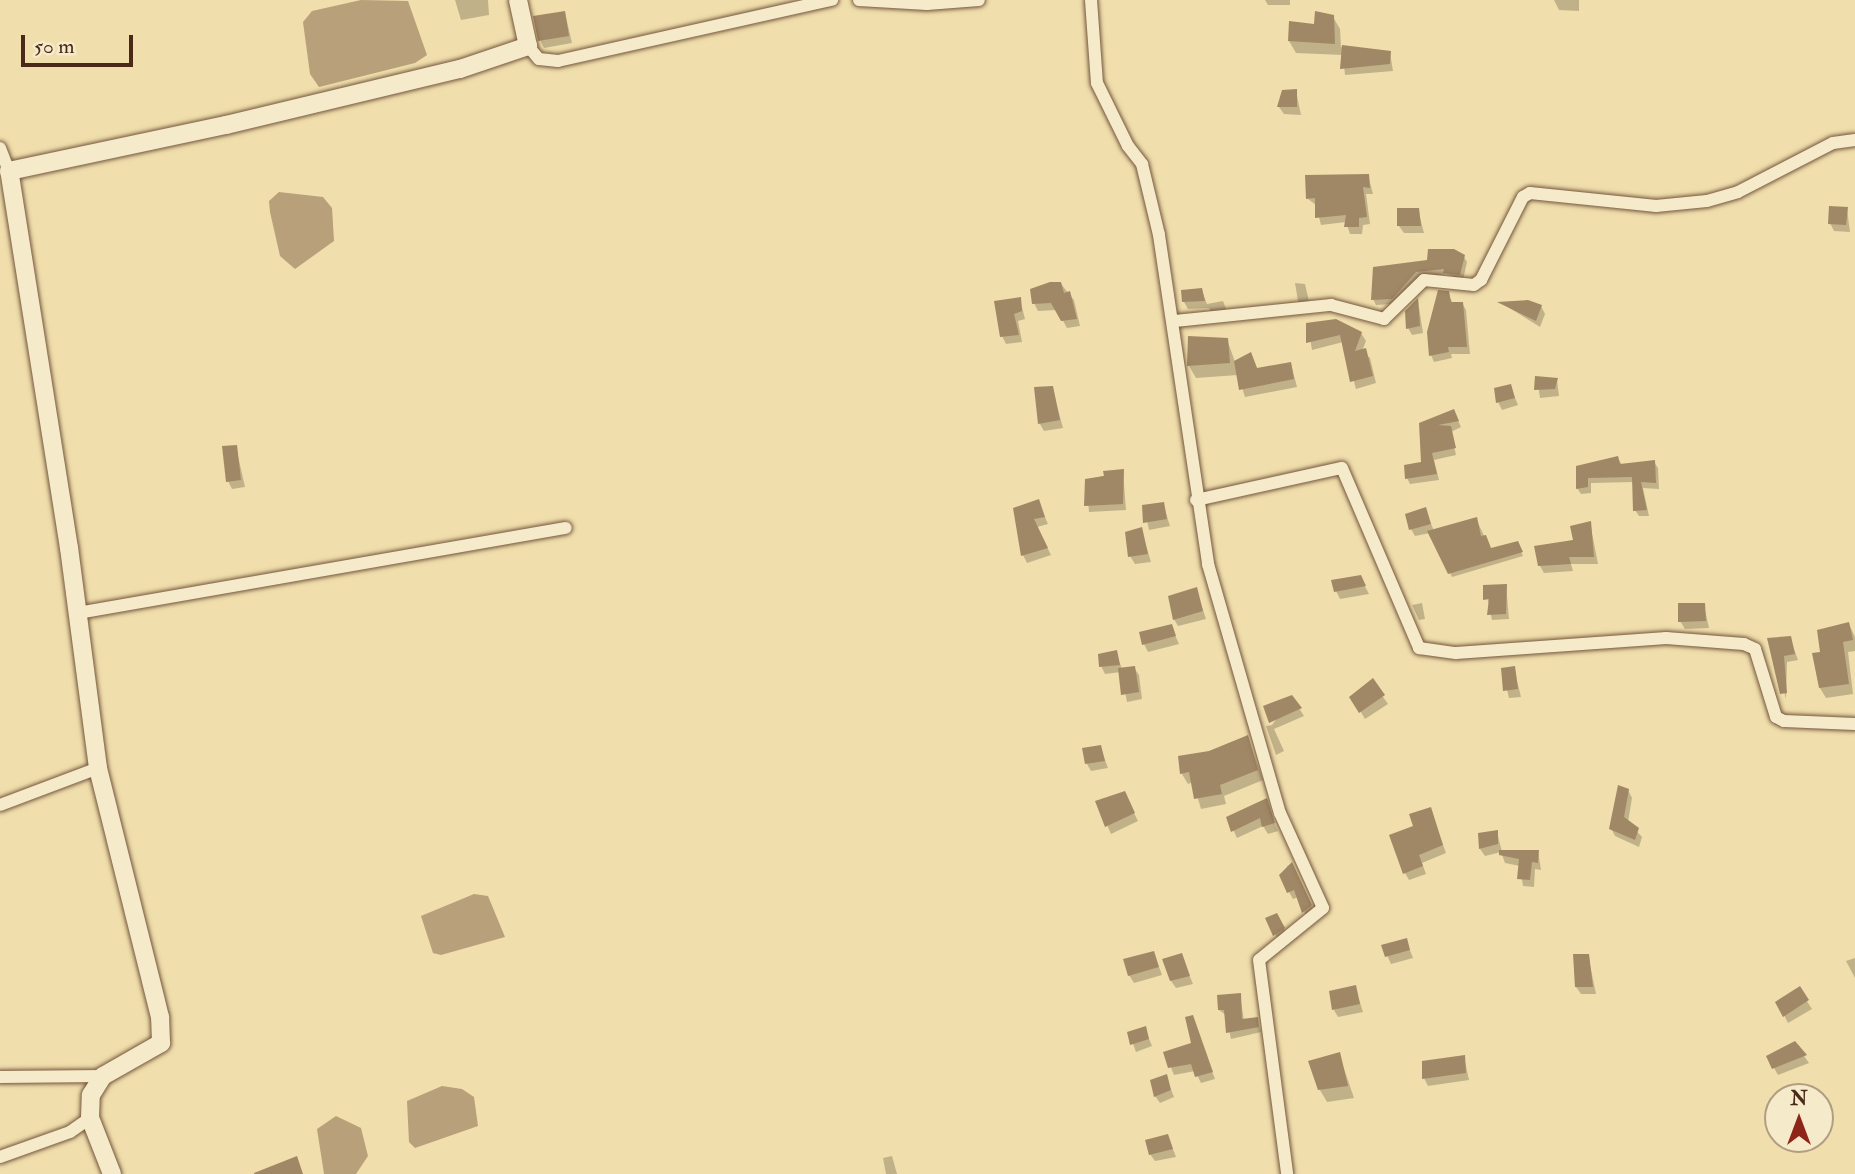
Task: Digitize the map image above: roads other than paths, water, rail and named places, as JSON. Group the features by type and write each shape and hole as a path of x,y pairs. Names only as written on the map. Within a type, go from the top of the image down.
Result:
{"main road":[{"path":"112,1174 90,1118 91,1095 103,1076 162,1043 145,949 98,768 78,612 9,171 265,116 460,69 528,46 518,0"}],"street":[{"path":"528,46 539,59 558,61 832,0"},
{"path":"859,0 927,4 978,0"},
{"path":"1090,0 1097,83 1128,146 1142,164 1175,321 1177,379 1208,564 1280,813 1323,908 1259,960 1287,1174"},
{"path":"1175,321 1331,305 1384,319 1424,280 1474,285 1481,280 1524,197 1530,193 1656,206 1707,201 1738,192 1833,143 1855,140"},
{"path":"0,148 9,171"},
{"path":"1196,500 1342,468 1419,648 1456,653 1665,638 1744,644 1755,649 1776,717 1784,722 1855,724"},
{"path":"78,612 566,528"},
{"path":"0,804 98,768"},
{"path":"0,1077 103,1076"},
{"path":"0,1157 70,1132 90,1118"}]}
